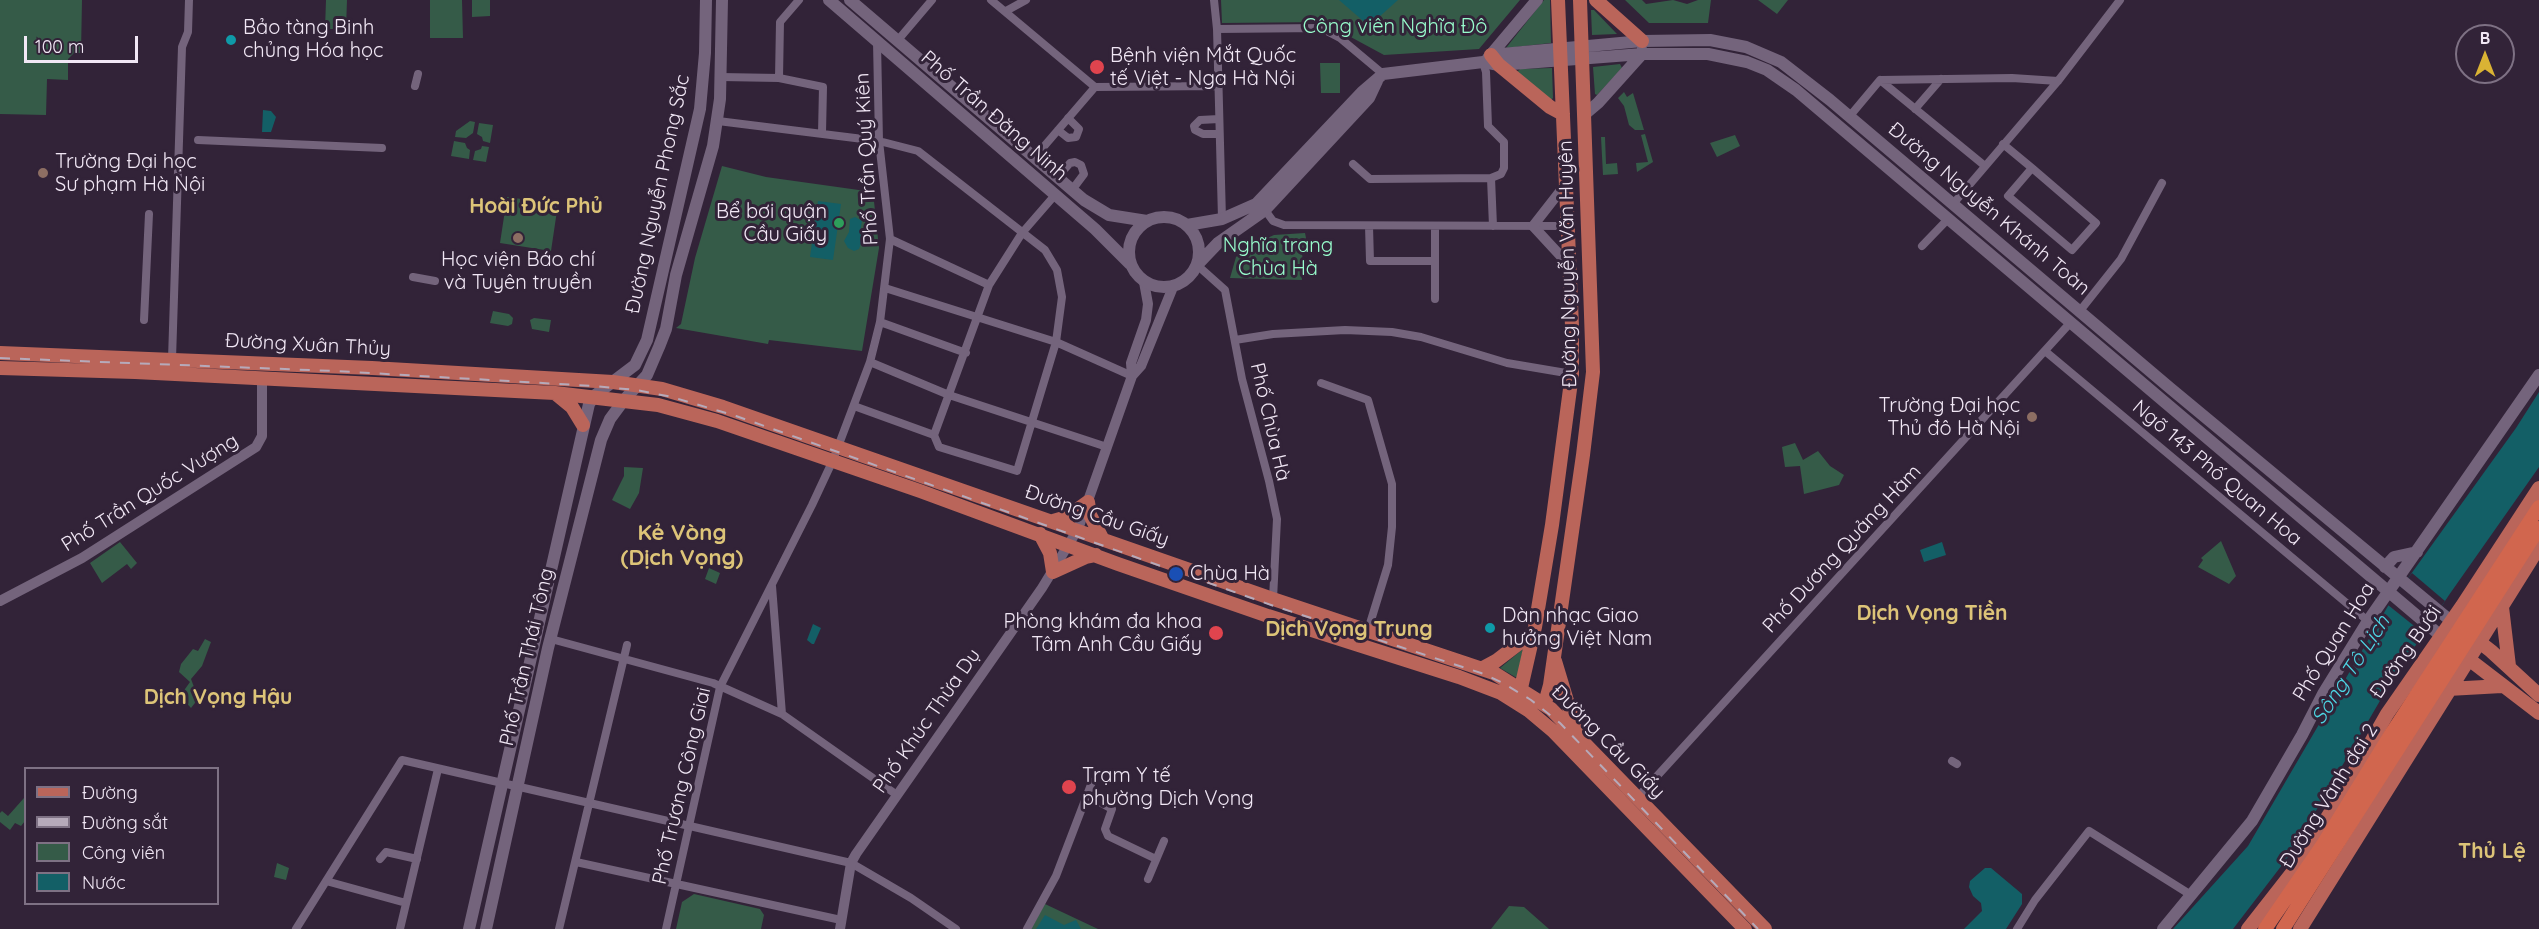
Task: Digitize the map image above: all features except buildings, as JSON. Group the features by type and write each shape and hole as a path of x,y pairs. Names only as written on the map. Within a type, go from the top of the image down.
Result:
{"highway":[{"path":"2437,687 2539,507"},
{"path":"2504,572 2539,528"},
{"name":"Đường Vành đai 2","path":"2265,929 2437,687"},
{"name":"Đường Vành đai 2","path":"2289,927 2437,687"},
{"path":"2259,929 2276,912"}],"main road":[{"name":"Đường Nguyễn Phong Sắc","path":"594,396 635,364 647,340 700,109 705,53 706,0"},
{"name":"Đường Nguyễn Phong Sắc","path":"624,400 647,375 666,329 676,275 718,121 722,0"},
{"name":"Phố Trần Đăng Ninh","path":"829,0 1100,233 1130,264"},
{"path":"1538,0 1491,61 1550,107 1563,114"},
{"name":"Đường Nguyễn Văn Huyên","path":"1521,688 1534,632 1553,521 1572,374 1558,0"},
{"name":"Đường Nguyễn Văn Huyên","path":"1545,704 1583,455 1593,372 1580,0"},
{"path":"1585,114 1598,103 1642,47 1596,0"},
{"name":"Phố Trần Đăng Ninh","path":"853,2 1072,190 1108,215 1148,221"},
{"name":"Đường Nguyễn Khánh Toàn","path":"1380,77 1491,61 1710,40 1746,47 1771,57 1791,69 1849,117 2079,312 2451,621"},
{"name":"Đường Nguyễn Khánh Toàn","path":"1642,47 1720,55 1747,62 1767,70 1796,90 2392,592 2441,636"},
{"path":"1262,206 1222,219 1187,225 1169,218 1148,221 1139,227 1131,239 1128,255 1130,264 1144,282 1157,287 1173,287 1191,276 1197,265 1218,243 1262,206 1362,92 1380,77"},
{"path":"677,208 694,212"},
{"path":"1187,225 1198,243 1197,265"},
{"path":"1567,226 1588,226"},
{"path":"2071,322 2079,312"},
{"name":"Đường Xuân Thủy","path":"0,353 172,358 412,370 637,385"},
{"name":"Đường Xuân Thủy","path":"0,368 411,385 555,393 624,400"},
{"path":"411,385 412,370"},
{"name":"Phố Quan Hoa","path":"2163,929 2252,821 2367,621 2401,580 2417,552 2539,375"},
{"name":"Đường Cầu Giấy","path":"637,385 662,389 723,407 1078,529 1273,599 1483,668 1545,704 1765,929"},
{"path":"555,393 572,407 583,425"},
{"name":"Phố Trần Thái Tông","path":"469,929 583,425 588,404 594,396"},
{"name":"Đường Cầu Giấy","path":"624,400 658,405 717,421 1268,616 1501,693 1528,710 1569,746 1745,929"},
{"name":"Phố Trần Thái Tông","path":"486,929 551,639 601,440 610,419 624,400"},
{"path":"717,421 723,407"},
{"name":"Đường Bưởi","path":"2248,929 2300,861 2387,714 2469,596 2539,488"},
{"path":"1053,521 1067,517 1088,502 1090,515 1102,538"},
{"path":"1040,534 1050,553 1053,572 1086,557 1096,555"},
{"path":"2437,687 2469,661 2539,547"},
{"path":"2385,567 2394,557 2417,552"},
{"path":"2469,596 2476,610 2485,615 2499,609"},
{"path":"2499,609 2509,666"},
{"path":"2451,621 2509,666 2539,695"},
{"path":"1483,668 1497,661 1534,632"},
{"path":"536,636 551,639"},
{"path":"2441,636 2469,661 2539,713"},
{"path":"1397,658 1402,641"},
{"path":"1527,660 1553,661 1577,736"},
{"path":"2437,687 2502,686"},
{"path":"1699,882 1709,872"}],"street":[{"path":"172,358 182,47 188,32 189,0"},
{"path":"779,78 780,22 799,0"},
{"path":"898,40 932,0"},
{"path":"991,0 1095,87 1218,86"},
{"path":"1006,11 1026,0"},
{"path":"1214,0 1217,29 1222,219"},
{"path":"1953,204 2058,81 2120,0"},
{"path":"848,15 853,2"},
{"path":"1217,29 1321,28 1340,38 1380,77"},
{"name":"Phố Trần Quý Kiên","path":"832,460 870,362 880,322 885,288 890,239 879,141 877,42"},
{"path":"1353,164 1370,179 1491,178 1501,174 1504,170 1504,143 1489,127 1486,72 1491,61"},
{"path":"415,86 418,74"},
{"path":"928,85 937,75"},
{"path":"721,77 779,78 824,87 822,133"},
{"path":"1849,117 1880,80 2020,78 2058,81"},
{"path":"1916,109 1941,79"},
{"path":"1880,80 1985,166"},
{"path":"1034,158 1095,87"},
{"path":"1058,130 1072,139 1079,134 1077,125 1068,118"},
{"path":"1219,119 1200,120 1194,126 1195,130 1203,134 1220,134"},
{"path":"718,121 879,141 918,151 1022,233 1045,250 1057,270 1062,297 1056,342 1017,471 939,447 934,435 966,353 989,285 1022,233 1055,195"},
{"path":"198,140 382,148"},
{"path":"2003,144 2032,168 2096,223 2072,250 2008,196 2032,168"},
{"path":"1057,178 1070,164 1075,162 1081,165 1084,174 1072,190"},
{"path":"1491,178 1493,226"},
{"path":"2079,312 2121,260 2162,183"},
{"path":"1533,226 1565,185"},
{"path":"1262,206 1273,221 1284,225 1567,226"},
{"path":"144,320 149,214"},
{"path":"1922,246 1948,219"},
{"path":"1369,226 1370,261 1435,261"},
{"path":"1435,226 1435,299"},
{"path":"1533,226 1569,265"},
{"path":"890,239 989,285"},
{"name":"Phố Chùa Hà","path":"1197,265 1225,290 1277,519 1273,599"},
{"path":"413,277 435,281"},
{"path":"1132,376 1131,363 1146,320 1148,304 1144,282"},
{"path":"1078,529 1132,376 1141,366 1173,287"},
{"path":"885,288 1056,342 1132,376"},
{"path":"880,322 966,353"},
{"name":"Phố Dương Quảng Hàm","path":"1637,798 2071,322"},
{"path":"1235,340 1273,334 1345,330 1374,331 1421,337 1507,363 1572,374"},
{"name":"Ngõ 143 Phố Quan Hoa","path":"2045,351 2367,621"},
{"path":"870,362 950,395 1107,447"},
{"name":"Phố Trần Quốc Vượng","path":"0,601 82,558 256,447 262,436 262,379"},
{"path":"1321,383 1368,400 1392,484 1392,527 1388,565 1368,630"},
{"path":"854,406 934,435"},
{"name":"Phố Trương Công Giai","path":"666,929 720,687 832,460"},
{"name":"Phố Khúc Thừa Dụ","path":"841,924 851,863 1053,572 1078,529"},
{"path":"772,585 782,714"},
{"path":"551,639 720,687 782,714 897,795"},
{"path":"559,929 627,645"},
{"path":"309,929 297,927 402,760 851,863 911,898 956,929"},
{"path":"400,929 438,769"},
{"path":"1027,929 1056,876 1092,782"},
{"path":"1087,795 1112,809 1105,829 1108,836 1156,859"},
{"path":"2016,929 2035,900 2089,831 2191,895"},
{"path":"1148,879 1164,841"},
{"path":"380,859 386,852 417,859"},
{"path":"576,862 676,883 841,924"},
{"path":"326,881 406,903"}],"green space":[{"path":"0,0 82,0 81,53 74,53 68,59 68,80 47,79 46,115 0,114"},
{"path":"326,0 347,0 346,29 325,29"},
{"path":"430,0 462,0 463,38 430,38"},
{"path":"472,0 490,0 490,16 472,17"},
{"name":"Công viên Nghĩa Đô","path":"1221,0 1520,0 1479,49 1384,55 1323,22 1222,23"},
{"path":"1544,0 1550,0 1551,43 1506,48"},
{"path":"1625,0 1642,0 1646,4 1673,0 1687,4 1698,0 1711,0 1708,23 1649,23"},
{"path":"1758,0 1788,0 1777,14"},
{"path":"1591,10 1594,10 1617,34 1592,35"},
{"path":"1320,63 1340,63 1340,93 1321,93"},
{"path":"1620,64 1622,68 1597,95 1595,94 1593,67"},
{"path":"1552,68 1553,98 1551,100 1517,72 1520,69"},
{"path":"1624,92 1627,97 1633,93 1644,130 1635,130 1629,125 1624,106 1618,98"},
{"path":"470,121 475,122 473,133 466,138 455,137 456,131"},
{"path":"479,123 493,125 490,143 483,141 482,137 477,134"},
{"path":"1645,134 1653,162 1637,172 1636,163 1648,162 1641,135"},
{"path":"1735,135 1740,146 1717,157 1710,143"},
{"path":"1601,137 1605,137 1606,164 1617,163 1618,174 1603,175"},
{"path":"454,141 465,143 470,150 469,159 451,156"},
{"path":"482,146 489,147 486,162 473,160 475,151 481,149"},
{"path":"722,166 766,177 873,192 879,248 862,351 769,340 768,344 676,328 681,324 695,258"},
{"path":"507,197 558,204 551,251 500,243"},
{"name":"Nghĩa trang Chùa Hà","path":"1305,233 1309,253 1302,254 1303,261 1300,262 1302,280 1230,278 1236,257 1250,246 1274,235"},
{"path":"493,311 509,314 513,318 512,324 508,326 490,323"},
{"path":"534,318 551,320 549,332 532,329 530,320"},
{"path":"1795,443 1803,460 1818,451 1830,466 1844,475 1839,485 1804,494 1800,466 1785,467 1782,447"},
{"path":"624,467 643,468 639,493 630,509 612,500 624,476"},
{"path":"2221,541 2236,576 2229,584 2198,567 2203,560 2201,558"},
{"path":"120,542 137,563 131,569 127,564 102,583 90,563"},
{"path":"709,568 720,573 716,584 705,579"},
{"path":"205,639 211,642 202,666 191,679 194,687 191,692 198,699 191,708 180,696 190,682 179,672 181,664 193,649 198,651"},
{"path":"1523,649 1517,678 1500,668"},
{"path":"24,798 24,822 21,826 15,823 10,830 0,822 2,811 8,816"},
{"path":"277,863 289,868 286,880 274,877"},
{"path":"694,894 760,909 764,915 761,929 676,929 682,902"},
{"path":"1045,904 1098,929 1031,929"},
{"path":"1509,906 1524,907 1549,929 1491,929"}],"water":[{"path":"1339,0 1398,0 1369,26"},
{"path":"263,110 271,111 276,117 271,132 262,132"},
{"path":"818,201 841,204 833,260 810,257"},
{"path":"855,217 862,221 860,232 862,240 859,249 854,251 848,248 844,241 849,232 850,219"},
{"name":"Sông Tô Lịch","path":"2539,392 2539,467 2388,687 2292,852 2233,929 2173,929 2248,846 2388,606 2516,428"},
{"path":"1942,542 1946,555 1924,562 1920,550"},
{"path":"813,624 821,628 812,644 807,640"},
{"path":"1985,868 1991,868 2022,894 2022,904 2006,929 1964,929 1982,911 1981,903 1973,896 1969,887 1970,881"},
{"path":"1045,915 1064,925 1076,920 1081,929 1036,929"}],"pier":[{"path":"2412,573 2445,601 2423,633 2388,605"}],"railway":[{"path":"0,358 335,371 594,386 636,390 672,397 736,416 1274,606 1481,673 1503,683 1531,700 1560,723 1758,929"}],"place":[{"name":"Bảo tàng Binh chủng Hóa học","path":"231,40"},
{"name":"Bệnh viện Mắt Quốc tế Việt - Nga Hà Nội","path":"1097,67"},
{"name":"Trường Đại học Sư phạm Hà Nội","path":"43,173"},
{"name":"Bể bơi quận Cầu Giấy","path":"839,223"},
{"name":"Học viện Báo chí và Tuyên truyền","path":"518,238"},
{"name":"Trường Đại học Thủ đô Hà Nội","path":"2032,417"},
{"name":"Chùa Hà","path":"1176,574"},
{"name":"Dàn nhạc Giao hưởng Việt Nam","path":"1490,628"},
{"name":"Phòng khám đa khoa Tâm Anh Cầu Giấy","path":"1216,633"},
{"name":"Trạm Y tế phường Dịch Vọng","path":"1069,787"}],"district":[{"name":"Hoài Đức Phủ","path":"536,207"},
{"name":"Kẻ Vòng (Dịch Vọng)","path":"682,546"},
{"name":"Dịch Vọng Tiền","path":"1932,614"},
{"name":"Dịch Vọng Trung","path":"1349,630"},
{"name":"Dịch Vọng Hậu","path":"218,698"},
{"name":"Thủ Lệ","path":"2492,852"}]}
